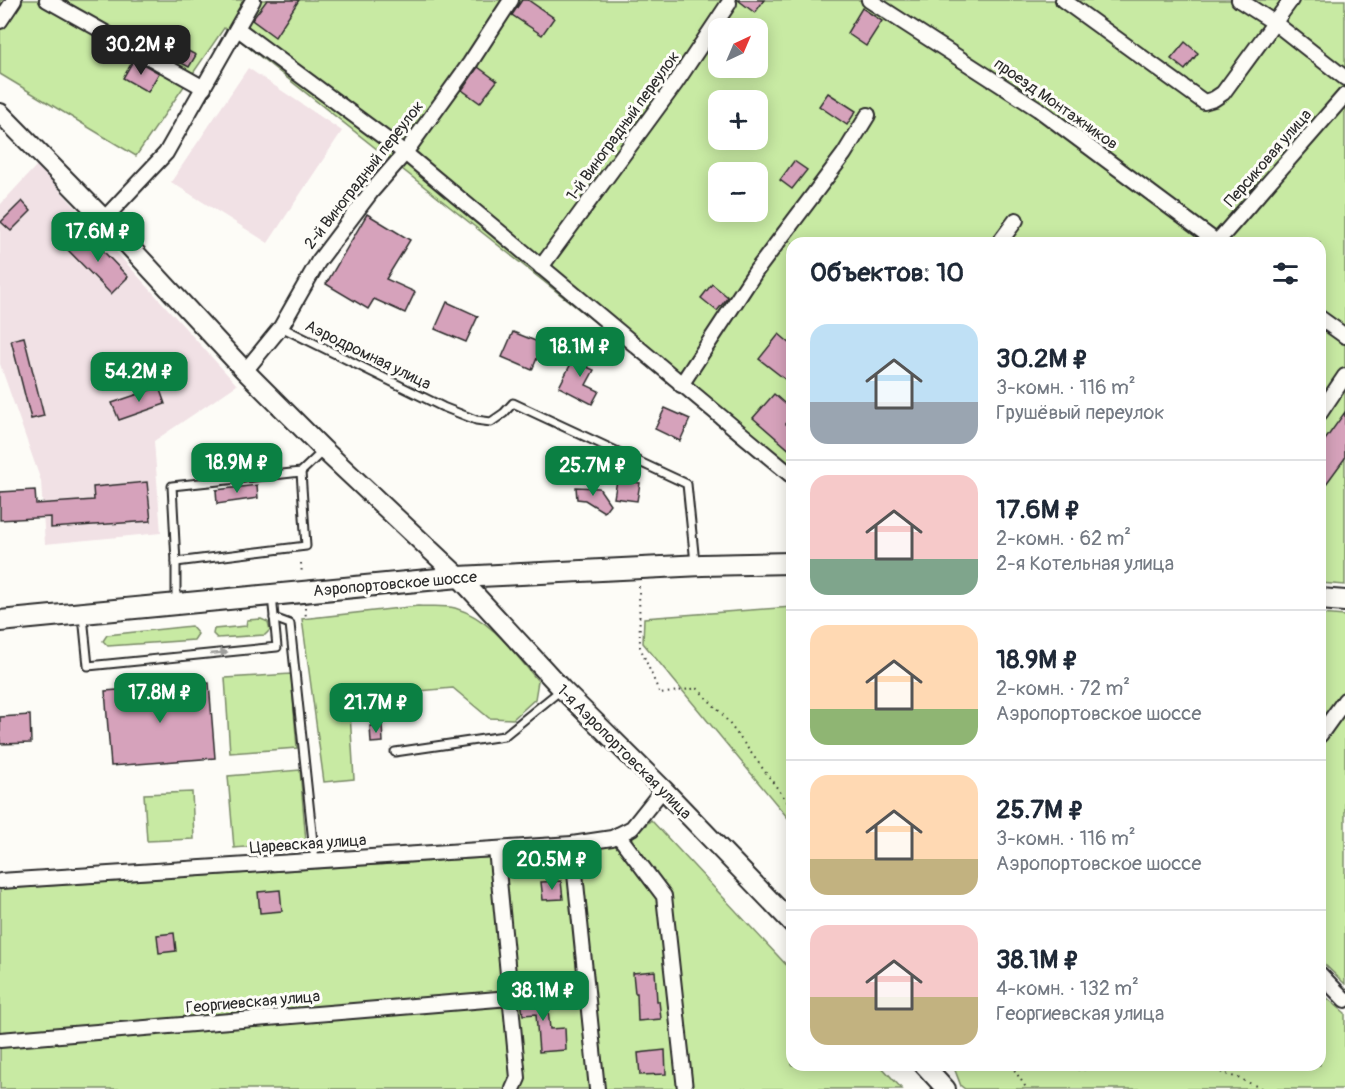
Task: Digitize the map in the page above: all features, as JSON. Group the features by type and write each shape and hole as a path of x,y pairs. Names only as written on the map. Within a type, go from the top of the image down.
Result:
{"main road":[{"name":"Аэропортовское шоссе","path":"0,621 459,577 696,565 786,563"},
{"path":"1326,599 1345,601"}],"street":[{"path":"0,21 14,0"},
{"path":"47,0 204,88"},
{"path":"104,219 166,153 253,0"},
{"name":"2-й Виноградный переулок","path":"245,371 281,327 318,262 371,192 405,153 470,63 511,0"},
{"name":"проезд Монтажников","path":"869,0 1038,109 1209,237"},
{"path":"1063,0 1204,102 1223,93 1291,0"},
{"path":"1239,0 1275,23 1345,78"},
{"name":"1-й Виноградный переулок","path":"541,267 675,84 729,3"},
{"path":"238,29 405,153 786,471"},
{"name":"Персиковая улица","path":"1222,237 1345,95"},
{"name":"1-я Аэропортовская улица","path":"0,113 104,219 245,371 324,450 459,577 562,689 663,789 786,917"},
{"path":"681,385 756,271 844,154 868,115"},
{"path":"1003,237 1016,220"},
{"path":"1326,322 1345,336"},
{"path":"1326,404 1345,376"},
{"path":"1326,727 1345,700"},
{"name":"Царевская улица","path":"0,881 572,844 618,835 632,828 663,789"},
{"path":"618,835 664,896 685,1089"},
{"path":"572,844 597,1089"},
{"path":"496,849 518,1078 513,1089"},
{"path":"1326,980 1345,1000"},
{"name":"Георгиевская улица","path":"0,1040 510,998"},
{"path":"930,1071 946,1089"}],"lane":[{"name":"Аэродромная улица","path":"281,327 443,407 476,420 490,422 504,413 513,403 687,484 696,565"},
{"path":"176,604 172,486 301,472 324,450"},
{"path":"176,562 306,546 301,472"},
{"path":"83,613 88,666 277,647 272,595"},
{"path":"274,618 290,624 315,861"},
{"path":"395,752 504,736 562,689"}],"path":[{"path":"639,568 640,647 660,694 697,688 723,715 786,799"},
{"path":"1015,1071 1027,1089"},
{"path":"1216,1071 1263,1089"}],"shaded area":[{"path":"248,68 342,131 268,243 171,182"},
{"path":"37,165 237,385 154,441 161,533 45,544 41,481 0,364 0,205"}],"green space":[{"path":"0,0 1345,0 1345,585 1326,583 1326,237 786,237 786,473 224,28 136,156 0,74"},
{"path":"418,606 455,608 480,620 502,638 538,681 535,699 513,719 489,718 453,688 349,697 354,779 324,782 302,619"},
{"path":"786,607 786,816 643,643 644,618"},
{"path":"1326,614 1345,616 1345,984 1326,966"},
{"path":"261,619 268,622 270,630 265,635 217,638 213,634 214,629 246,626 247,620"},
{"path":"191,626 198,634 194,640 108,646 103,641 107,635"},
{"path":"291,674 297,748 230,753 225,678"},
{"path":"300,770 306,842 234,848 228,776"},
{"path":"192,792 194,839 147,841 144,794"},
{"path":"651,820 786,965 786,1071 886,1071 902,1089 0,1089 0,889 575,852 631,839"},
{"path":"1326,997 1345,1013 1345,1089 965,1089 961,1086 955,1071 1326,1071"}],"building":[{"path":"267,0 299,0 275,37 252,20"},
{"path":"522,0 528,0 554,18 542,35 512,15"},
{"path":"738,0 764,0 755,13"},
{"path":"862,8 882,21 866,46 847,33"},
{"path":"1185,42 1198,53 1185,70 1171,59"},
{"path":"182,48 196,55 189,67 176,60"},
{"path":"134,59 159,73 148,92 123,78"},
{"path":"478,67 497,81 480,103 462,90"},
{"path":"828,93 856,111 847,125 819,106"},
{"path":"794,161 807,170 792,189 780,180"},
{"path":"22,201 31,211 11,231 1,222"},
{"path":"367,214 410,240 386,279 415,292 405,313 374,299 368,309 326,284"},
{"path":"86,233 128,277 111,294 68,250"},
{"path":"712,284 728,297 717,311 701,298"},
{"path":"447,302 478,316 466,342 435,329"},
{"path":"513,332 543,344 532,370 502,357"},
{"path":"779,334 786,340 786,380 759,359"},
{"path":"24,337 44,416 31,419 11,340"},
{"path":"578,350 592,357 587,367 594,370 586,385 599,391 592,404 559,387"},
{"path":"159,387 165,404 119,420 112,403"},
{"path":"774,394 786,405 786,447 753,418"},
{"path":"665,408 690,419 680,441 655,429"},
{"path":"1345,412 1345,458 1326,484 1326,439"},
{"path":"617,480 640,483 637,501 614,498"},
{"path":"147,482 151,521 51,528 51,517 0,520 0,492 35,490 36,504 94,500 93,487"},
{"path":"257,485 258,498 217,504 216,490"},
{"path":"576,487 599,488 610,504 604,512 585,500 577,499"},
{"path":"209,683 215,758 111,766 105,691"},
{"path":"30,715 31,743 0,744 0,717"},
{"path":"382,725 383,742 371,743 370,726"},
{"path":"561,881 563,899 543,900 541,882"},
{"path":"280,890 282,911 260,913 258,892"},
{"path":"174,933 176,951 159,953 157,935"},
{"path":"655,971 661,1019 638,1021 637,993 635,993 633,973"},
{"path":"546,990 550,1029 565,1028 566,1050 539,1052 536,1014 523,1015 520,993"},
{"path":"665,1050 666,1074 640,1075 638,1053"}]}
